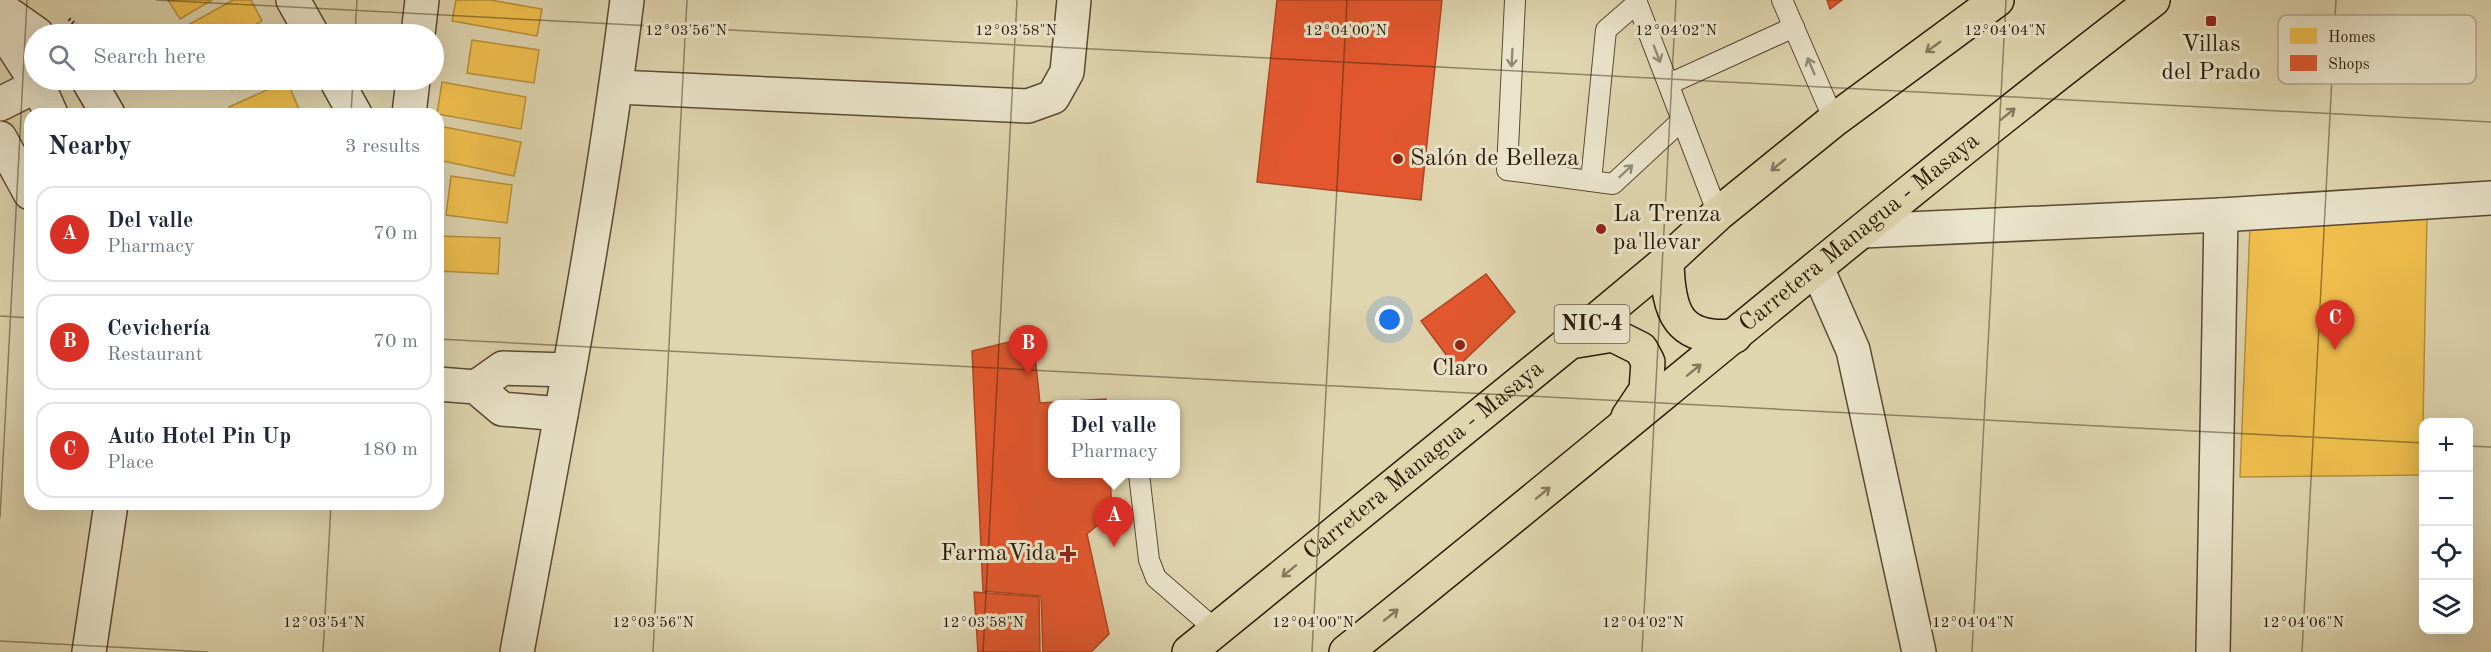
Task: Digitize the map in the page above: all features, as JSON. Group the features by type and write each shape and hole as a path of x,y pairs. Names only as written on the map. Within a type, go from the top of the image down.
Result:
{"highway":[{"name":"Carretera Managua - Masaya","path":"1189,652 1570,342 1667,261 1718,214 1834,120 1997,0"},
{"name":"Carretera Managua - Masaya","path":"1346,652 1617,434 1817,268 2153,0"},
{"path":"1667,261 1669,293 1677,316 1685,326 1693,333 1704,336 1735,336"},
{"path":"1570,342 1613,335 1641,350 1648,362 1646,390 1617,434"}],"street":[{"path":"293,0 306,24"},
{"path":"419,24 422,0"},
{"path":"517,652 569,370 617,87 627,0"},
{"path":"617,87 1028,106 1053,97 1067,72 1074,0"},
{"path":"0,8 24,25"},
{"path":"0,26 24,66"},
{"path":"94,90 104,108"},
{"path":"342,90 352,108"},
{"path":"410,108 412,90"},
{"path":"0,104 44,100"},
{"path":"0,138 24,182"},
{"path":"1863,231 2221,215 2491,198"},
{"path":"2213,652 2221,215"},
{"path":"1817,268 1853,350 1919,652"},
{"path":"476,387 503,368 569,370"},
{"path":"444,384 476,387 502,409 561,414"},
{"path":"89,652 110,510"}],"lane":[{"path":"1515,0 1507,170 1613,184 1683,120"},
{"path":"1782,0 1834,120"},
{"path":"1591,181 1606,30 1636,2 1718,214"},
{"path":"1669,84 1794,27"},
{"path":"1139,478 1149,560 1156,578 1216,630"}],"building: Homes":[{"path":"168,0 212,0 180,19"},
{"path":"233,0 251,0 262,21 256,24 190,24"},
{"path":"456,0 490,0 542,9 537,36 452,21"},
{"path":"472,40 539,50 534,83 467,73"},
{"path":"444,82 526,97 521,129 444,115 444,108 438,108"},
{"path":"267,90 291,90 298,108 229,108"},
{"path":"444,127 521,142 514,176 444,161"},
{"path":"451,176 512,185 507,223 446,215"},
{"path":"2427,214 2423,418 2419,418 2419,475 2240,477 2250,225"},
{"path":"444,236 500,238 498,274 444,271"}],"building: Shops":[{"path":"1277,0 1442,0 1421,200 1257,182"},
{"path":"1827,0 1842,0 1830,9"},
{"name":"Claro","path":"1486,274 1515,312 1456,368 1421,321"},
{"path":"1033,336 1040,403 1048,403 1048,478 1110,478 1112,513 1087,534 1109,634 1091,652 1043,652 1041,596 983,591 972,351"},
{"path":"974,592 1039,597 1040,652 978,652"}],"place":[{"name":"Villas del Prado","path":"2211,21"},
{"name":"Salón de Belleza","path":"1398,159"},
{"name":"La Trenza pa'llevar","path":"1601,229"},
{"name":"Claro","path":"1460,345"},
{"name":"Auto Hotel Pin Up","path":"2335,350"},
{"name":"Cevichería","path":"1028,375"},
{"name":"Del valle","path":"1114,547"},
{"name":"FarmaVida","path":"1068,554"}]}
